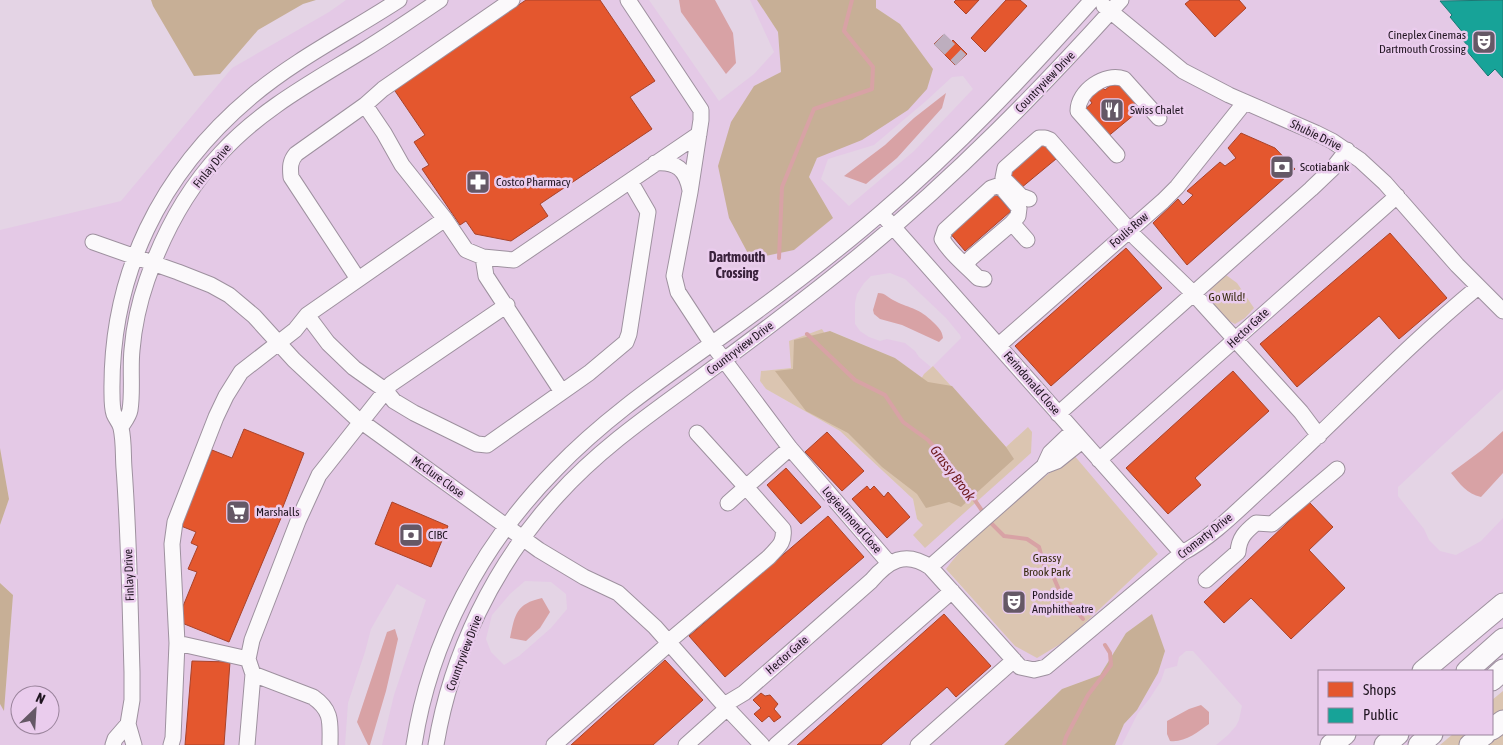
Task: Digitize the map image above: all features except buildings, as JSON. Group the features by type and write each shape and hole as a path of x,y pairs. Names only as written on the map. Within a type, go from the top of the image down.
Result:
{"highway":[{"path":"1424,670 1503,604"},
{"path":"1468,670 1503,639"},
{"path":"1493,679 1503,670"},
{"path":"1331,745 1344,735"},
{"path":"1385,745 1397,735"},
{"path":"1419,745 1431,735"},
{"path":"1470,745 1484,735"}],"street":[{"name":"Finlay Drive","path":"134,745 128,724 132,700 132,672 127,508 121,427 113,412 112,379 114,343 120,306 134,256 172,184 196,152 228,117 253,95 287,70 399,0"},
{"name":"Finlay Drive","path":"121,427 130,412 131,366 137,314 153,263 176,216 196,185 220,154 239,135 281,102 384,38 440,0"},
{"path":"358,280 291,177 290,166 292,159 296,154 365,105 383,89 512,0"},
{"name":"Logiealmond Close","path":"628,0 701,110 690,192 674,276 678,292 712,344 790,448 889,563 902,559 924,563 935,562 952,591 1014,660"},
{"name":"Countryview Drive","path":"414,745 425,693 446,633 473,578 507,526 549,476 598,429 632,402 780,294 881,213 990,111 1051,47 1092,0"},
{"name":"Shubie Drive","path":"1098,0 1110,12 1183,71 1245,102 1316,133 1347,150 1373,172 1457,265 1503,311"},
{"name":"Countryview Drive","path":"436,745 447,694 466,640 492,588 523,538 557,496 597,456 634,426 806,299 894,227 992,137 1073,54 1121,0"},
{"path":"1117,155 1078,111 1078,104 1082,96 1104,78 1119,77 1124,79 1159,118"},
{"name":"Foulis Row","path":"999,345 1177,187 1245,102"},
{"path":"365,105 402,165 466,250 482,257 514,260 699,134"},
{"path":"1029,199 1021,196 1004,178 1005,168 1039,138 1045,138 1050,140 1129,230 1193,293 1302,412 1319,436"},
{"path":"1058,414 1311,189 1347,150"},
{"path":"655,163 663,162 678,166 687,177 690,192"},
{"path":"307,316 328,343 354,368 385,390 394,401 477,444 487,445 589,373 626,342 629,334 648,212 630,181"},
{"path":"966,265 971,258 1012,224 1018,216 1019,208 1002,188 997,186 992,188 945,230 942,239 946,247 958,259 978,278 984,279"},
{"name":"Hector Gate","path":"1099,460 1396,196"},
{"name":"Ferindonald Close","path":"881,213 1182,553"},
{"path":"171,745 173,738 177,643 172,544 175,522 226,396 241,372 295,330 307,316 445,220"},
{"path":"1012,224 1027,240"},
{"name":"McClure Close","path":"92,242 211,285 229,295 254,316 294,360 361,422 523,538 584,578 618,593 655,626 724,705 762,745"},
{"path":"482,257 486,276 562,392"},
{"name":"Cromarty Drive","path":"1014,660 1025,670 1046,667 1182,553 1209,535 1319,436 1336,417 1441,317 1478,286"},
{"path":"247,745 253,674 248,659 252,640 312,487 319,475 391,384 506,305"},
{"path":"554,745 668,642 769,557 784,538 783,529 697,433"},
{"path":"935,562 1044,466 1050,453 1078,436"},
{"path":"728,504 790,448"},
{"path":"1206,580 1238,552 1238,542 1243,534 1256,523 1272,524 1337,469"},
{"name":"Hector Gate","path":"686,745 724,711 724,705 744,693 889,563"},
{"path":"776,745 952,591"},
{"path":"177,643 248,659"},
{"path":"918,745 1014,660"},
{"path":"253,674 319,701 329,717 331,725 330,745"},
{"name":"Finlay Drive","path":"113,745 115,739 128,724"}],"shaded area":[{"path":"151,0 316,0 303,4 258,30 220,74 194,76"},
{"path":"346,0 649,0 719,101 754,74 774,52 750,0 757,0 778,32 781,72 754,86 833,218 809,177 817,158 838,148 900,24 876,8 876,0 1503,0 1503,389 1398,487 1398,496 1424,529 1429,540 1440,551 1456,555 1481,541 1503,518 1503,657 1489,670 1318,670 1318,735 1420,735 1409,745 1216,745 1236,726 1242,706 1193,651 1186,651 1179,657 1177,666 1165,669 1161,681 1138,713 1122,745 1115,745 1124,724 1137,710 1158,673 1165,651 1151,615 1126,633 1100,675 1062,689 1004,745 382,745 394,695 426,600 397,584 371,629 348,703 345,745 0,745 0,704 4,710 13,595 0,583 0,525 9,499 0,448 0,230 121,201 232,68 329,12","holes":["963,76 973,89 914,151 849,206 821,179 828,159 874,145 952,77","890,273 905,279 946,318 961,338 933,366 1006,447 1028,427 923,525 917,519 913,499 840,431 766,389 760,381 761,371 791,368 822,329 824,333 831,331 895,358 922,378 931,367 915,351 905,343 887,339 880,341 869,337 860,331 855,324 857,294 871,276","1073,455 1158,554 1067,640 1015,646 946,570 979,533","525,581 551,582 566,594 567,609 551,628 519,656 504,665 491,652 486,639 492,615 510,594"]},
{"path":"679,0 715,0 733,33 736,63 726,74 681,12"},
{"path":"757,0 876,0 876,8 900,24 933,69 927,89 908,110 862,140 817,158 809,177 833,218 794,250 751,259 729,218 718,166 731,122 754,86 781,72 778,32"},
{"path":"946,93 942,108 897,158 866,184 844,176 885,145 914,118"},
{"path":"878,293 915,309 928,317 938,327 943,338 939,342 902,325 880,319 874,314 873,310"},
{"path":"830,331 895,358 928,382 952,386 1006,447 1014,459 961,507 949,502 926,508 917,494 882,467 848,433 806,411 775,371 793,369 794,340"},
{"path":"1503,431 1503,473 1481,497 1476,496 1464,488 1451,473 1482,450"},
{"path":"0,448 9,499 0,525"},
{"path":"0,583 13,595 4,711 0,704"},
{"path":"542,598 550,612 540,628 526,641 510,638 513,622 518,611 527,603"},
{"path":"1152,614 1165,651 1158,673 1137,710 1124,724 1115,745 1004,745 1062,689 1100,675 1126,633"},
{"path":"395,629 398,639 386,691 370,745 368,745 357,722 387,632"},
{"path":"1201,705 1209,712 1209,724 1186,739 1170,741 1167,734 1167,721"}],"green space":[{"name":"Go Wild!","path":"1226,275 1237,283 1254,308 1245,318 1235,324 1230,322 1216,309 1207,296 1211,288"},
{"path":"822,329 837,354 914,391 924,374 933,366 1006,447 1028,427 1032,432 1031,453 925,548 913,535 923,525 917,519 913,499 840,431 766,389 760,381 761,371 791,368 789,341"},
{"name":"Grassy Brook Park","path":"1073,454 1158,554 1067,640 1037,658 1015,646 946,569 989,523"},
{"path":"1503,691 1503,745 1440,745 1452,735 1493,735 1493,699"}],"waterway":[{"name":"Grassy Brook","path":"779,258 782,187 814,109 872,89 873,67 844,31 852,0"},
{"name":"Grassy Brook","path":"807,334 855,380 885,395 903,422 928,440 952,467 985,515"},
{"name":"Grassy Brook","path":"989,521 1004,536 1027,539 1039,547 1044,565 1053,576 1060,592 1083,619"},
{"name":"Grassy Brook","path":"1064,745 1066,737 1088,695 1111,665 1110,653 1105,645"}],"tunnel":[{"path":"939,39 961,60"}],"place":[{"name":"Cineplex Cinemas Dartmouth Crossing","path":"1484,42"},
{"name":"Swiss Chalet","path":"1112,110"},
{"name":"Scotiabank","path":"1282,167"},
{"name":"Costco Pharmacy","path":"478,182"},
{"name":"Marshalls","path":"238,512"},
{"name":"CIBC","path":"411,535"},
{"name":"Pondside Amphitheatre","path":"1014,602"}],"district":[{"name":"Dartmouth Crossing","path":"737,266"}]}
